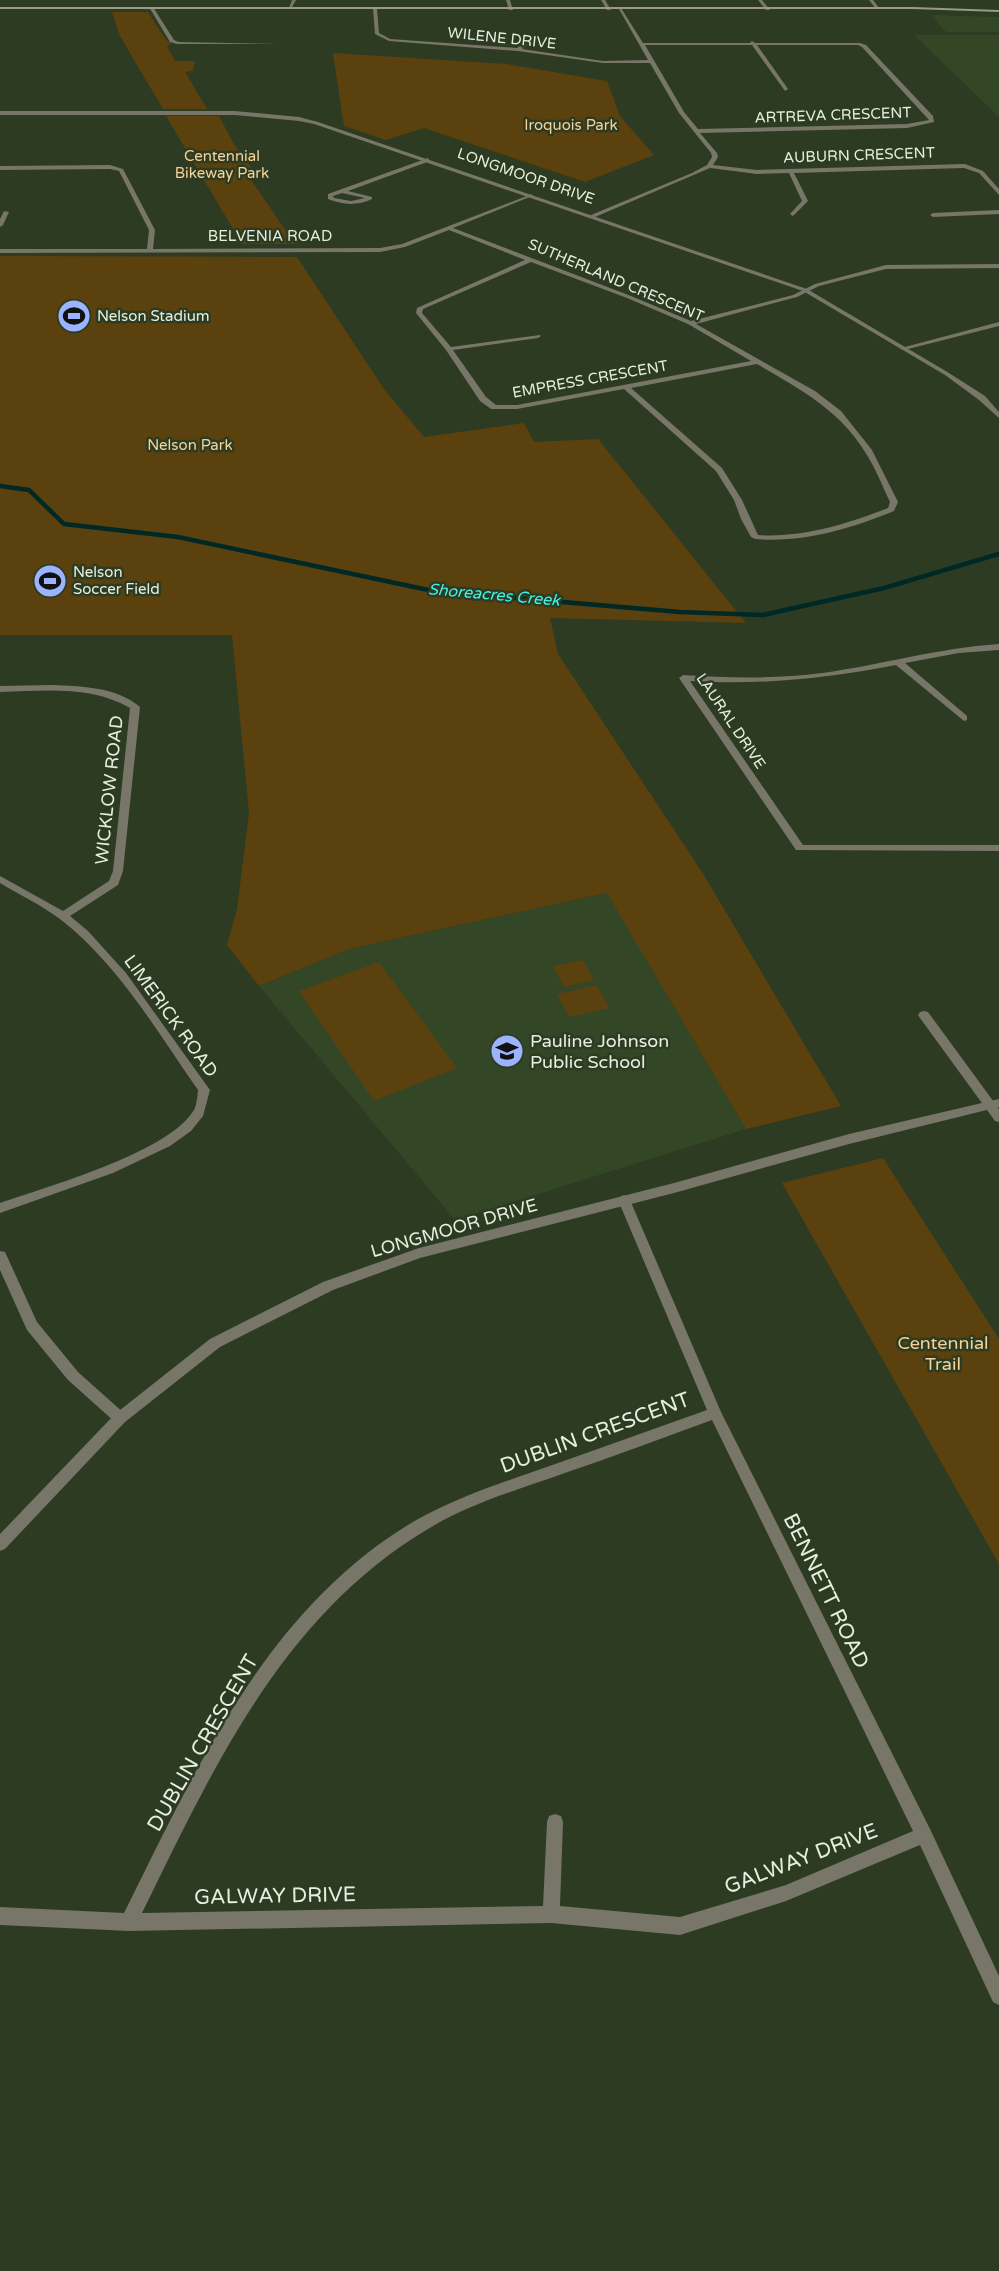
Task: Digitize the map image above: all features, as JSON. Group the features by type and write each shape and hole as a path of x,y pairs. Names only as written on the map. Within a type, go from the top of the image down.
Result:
{"main road":[{"path":"975,8 984,3"},
{"path":"0,8 768,9 999,6"},
{"path":"975,8 999,13"}],"street":[{"path":"291,8 294,0"},
{"path":"508,0 511,9"},
{"path":"603,0 609,9"},
{"path":"760,0 768,9"},
{"path":"871,0 878,8"},
{"path":"151,8 172,41 179,43 277,44"},
{"name":"WILENE DRIVE","path":"375,9 377,34 389,40 518,50 603,62 651,61"},
{"path":"593,216 694,174 709,166 714,160 714,153 682,113 621,9"},
{"path":"518,50 533,38"},
{"path":"752,42 785,89"},
{"name":"ARTREVA CRESCENT","path":"641,44 848,42 864,46 931,117 932,121 907,126 698,131"},
{"name":"LONGMOOR DRIVE","path":"0,113 235,113 299,119 428,160 805,290 904,348 982,398 999,416"},
{"path":"343,191 370,198 363,202 354,203 330,199 330,195 428,160"},
{"name":"AUBURN CRESCENT","path":"709,166 757,172 965,166 981,172 999,193"},
{"path":"0,168 110,167 121,170 152,230 150,250"},
{"path":"791,172 805,201 793,214"},
{"name":"BELVENIA ROAD","path":"0,250 380,250 403,246 451,229 530,195"},
{"path":"0,225 6,212"},
{"path":"933,215 999,212"},
{"name":"SUTHERLAND CRESCENT","path":"451,229 532,259 690,324 812,393 837,412 868,450 894,502 891,509 865,521 773,540 755,537 738,500 719,470 626,387"},
{"name":"EMPRESS CRESCENT","path":"532,259 420,308 419,313 449,349 483,399 494,407 517,407 758,362"},
{"path":"690,324 795,296 805,290 856,273 886,267 999,266"},
{"path":"904,348 999,324"},
{"path":"449,349 538,336"},
{"name":"LAURAL DRIVE","path":"999,647 897,661 838,673 761,680 683,678 800,848 999,848"},
{"path":"897,661 964,718"},
{"name":"WICKLOW ROAD","path":"0,689 92,690 123,698 135,706 118,871 114,883 63,916"},
{"name":"LIMERICK ROAD","path":"0,879 63,916 90,940 122,975 204,1090 199,1113 184,1130 167,1143 104,1170 0,1208"},
{"path":"924,1015 995,1104 999,1118"},
{"name":"LONGMOOR DRIVE","path":"0,1544 120,1418 215,1343 328,1286 419,1253 849,1139 995,1104"},
{"name":"BENNETT ROAD","path":"624,1200 715,1413 924,1835 999,1996"},
{"path":"0,1256 32,1326 73,1376 120,1418"},
{"name":"DUBLIN CRESCENT","path":"129,1922 191,1796 250,1695 302,1623 367,1561 422,1525 484,1495 715,1413"},
{"path":"551,1914 555,1822"},
{"name":"GALWAY DRIVE","path":"0,1916 129,1922 551,1914 680,1926 786,1893 924,1835"}],"shaded area":[{"path":"931,15 999,17 999,32 946,32"},
{"path":"914,35 999,35 999,117"},
{"name":"Pauline Johnson Public School","path":"608,893 746,1129 455,1220 259,986 349,949"}],"green space":[{"name":"Centennial Bikeway Park","path":"112,12 148,12 166,40 172,43 167,46 175,61 195,61 193,71 185,72 207,109 163,109 120,36"},
{"name":"Iroquois Park","path":"333,53 506,64 607,81 620,116 654,155 585,182 424,128 386,140 344,126"},
{"name":"Centennial Bikeway Park","path":"166,116 219,116 234,144 256,174 249,177 295,244 242,244"},
{"name":"Nelson Park","path":"0,256 297,257 384,389 424,437 524,423 534,442 598,439 746,623 550,618 558,654 702,872 841,1106 746,1129 607,893 349,949 259,986 227,945 237,909 249,813 232,635 0,635"},
{"path":"583,960 594,980 564,987 553,966"},
{"path":"379,962 457,1068 374,1101 299,991"},
{"path":"597,985 609,1008 569,1017 557,994"},
{"name":"Centennial Trail","path":"883,1158 999,1339 999,1564 782,1183"}],"waterway":[{"name":"Shoreacres Creek","path":"0,486 29,490 64,524 178,537 433,591 680,612 763,615 884,588 999,554"}],"place":[{"name":"Nelson Stadium","path":"74,316"},
{"name":"Nelson Soccer Field","path":"50,581"},
{"name":"Pauline Johnson Public School","path":"507,1051"}]}
